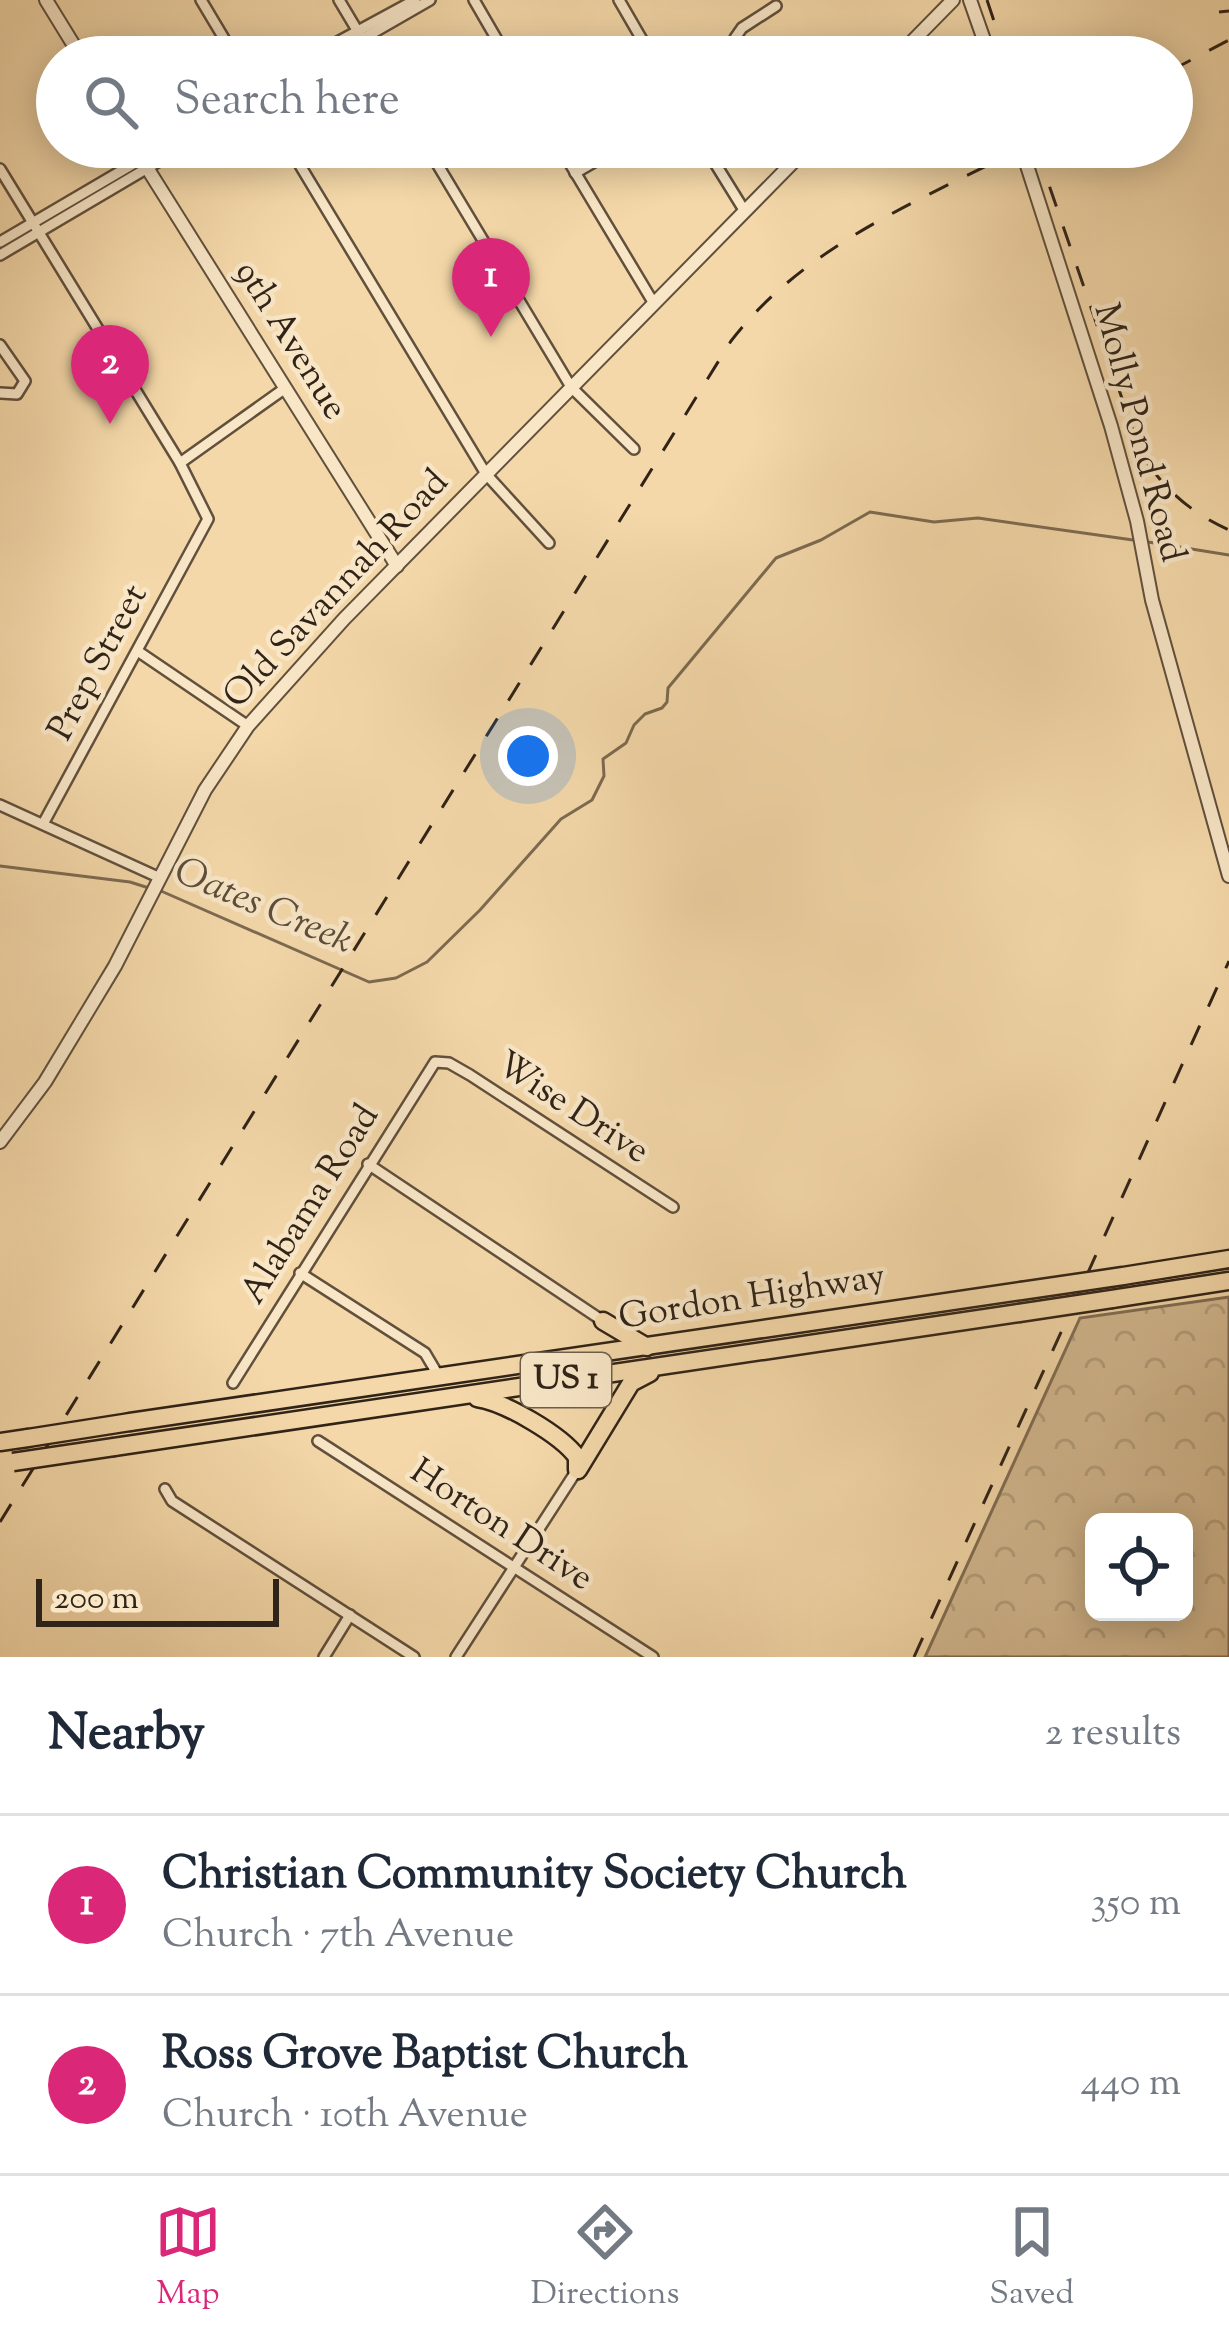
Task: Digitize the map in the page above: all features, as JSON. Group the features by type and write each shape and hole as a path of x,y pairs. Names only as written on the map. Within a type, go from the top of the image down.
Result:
{"highway":[{"name":"Gordon Highway","path":"0,1442 1229,1259"},
{"name":"Gordon Highway","path":"6,1463 1229,1281"},
{"path":"603,1321 647,1347"},
{"path":"591,1356 608,1336 603,1321"},
{"path":"577,1470 631,1383 666,1364"},
{"path":"464,1395 499,1403 566,1445 577,1457 577,1470"}],"street":[{"path":"46,0 67,36"},
{"path":"201,0 222,36"},
{"path":"338,0 359,34"},
{"path":"357,36 416,0"},
{"path":"355,36 430,0"},
{"path":"474,0 495,36"},
{"path":"619,0 640,36"},
{"path":"917,36 952,0"},
{"path":"970,0 983,36"},
{"path":"736,36 776,6"},
{"path":"0,255 126,168"},
{"name":"9th Avenue","path":"147,168 397,566"},
{"path":"302,168 486,474 549,543"},
{"path":"440,168 571,387 634,449"},
{"path":"572,168 653,302"},
{"path":"575,173 584,168"},
{"path":"718,168 744,210"},
{"name":"Old Savannah Road","path":"0,1142 45,1082 115,966 205,790 248,725 286,679 787,168"},
{"name":"Molly Pond Road","path":"1028,168 1111,426 1229,877"},
{"path":"0,170 179,463 284,389"},
{"path":"0,242 36,227"},
{"path":"0,345 25,381 17,394 0,393"},
{"name":"Prep Street","path":"43,824 205,528 208,519 179,463"},
{"path":"139,652 248,725"},
{"path":"0,805 154,886"},
{"name":"Alabama Road","path":"233,1383 424,1073 439,1061"},
{"name":"Wise Drive","path":"439,1061 470,1075 673,1207"},
{"path":"368,1164 603,1321"},
{"path":"300,1273 425,1353 438,1376"},
{"name":"Horton Drive","path":"318,1441 653,1657"},
{"path":"456,1657 577,1470"},
{"path":"165,1489 172,1501 414,1657"},
{"path":"324,1657 350,1615"}],"green space":[{"path":"1229,1297 1229,1657 925,1657 1080,1318"}],"waterway":[{"name":"Oates Creek","path":"161,891 369,982 396,978 427,962 561,819 592,800 604,776 603,759 626,743 645,714 662,708 668,688 776,558 821,540 870,512 934,522 978,518 1133,540"},
{"name":"Oates Creek","path":"1148,542 1229,555"},
{"name":"Oates Creek","path":"0,866 130,882 152,889"}],"railway":[{"path":"987,0 999,36"},
{"path":"1219,12 1229,11"},
{"path":"1193,59 1229,40"},
{"path":"0,1522 731,341 761,307 829,252 982,168"},
{"path":"1043,168 1141,454 1179,499 1229,530"},
{"path":"914,1657 1229,961"}],"place":[{"name":"Christian Community Society Church","path":"491,337"},
{"name":"Ross Grove Baptist Church","path":"110,424"}]}
